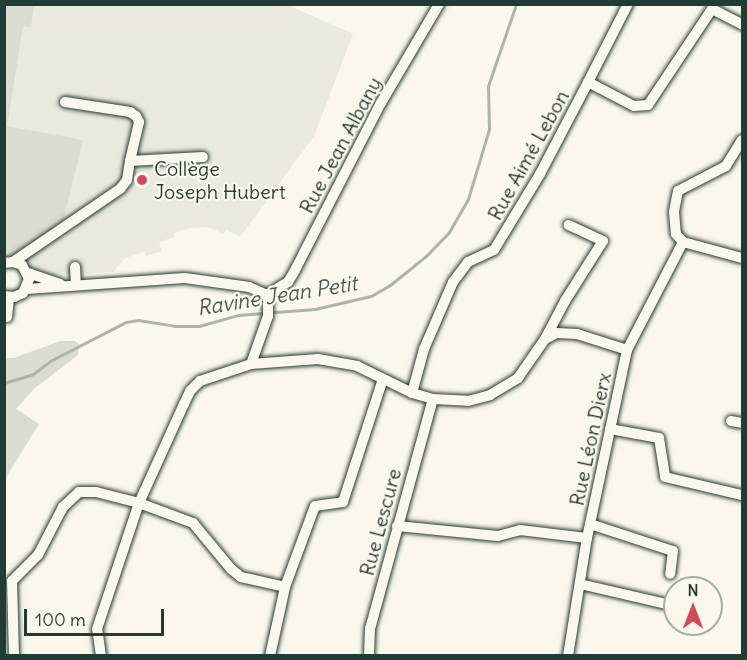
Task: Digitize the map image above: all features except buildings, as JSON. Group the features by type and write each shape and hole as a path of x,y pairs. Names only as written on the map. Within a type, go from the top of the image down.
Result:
{"street":[{"name":"Rue Jean Albany","path":"267,299 288,282 294,272 381,103 439,4"},
{"path":"588,82 628,4"},
{"name":"Rue Aimé Lebon","path":"412,393 424,349 453,282 468,262 495,250 540,174 588,82 634,106 648,105 713,7 742,24"},
{"path":"9,263 120,189 127,180 138,122 136,116 130,112 65,102"},
{"path":"742,140 726,166 678,191 674,212 676,234 683,242 742,258"},
{"path":"130,161 203,157"},
{"path":"101,656 97,629 139,503 192,388 207,378 251,364 300,359 337,360 357,366 412,393 433,399 468,401 490,395 506,387 525,370 603,241 568,225"},
{"path":"27,289 27,271 44,240"},
{"name":"Rue Léon Dierx","path":"568,656 587,538 627,350 683,242"},
{"path":"9,263 63,285"},
{"path":"75,267 76,284"},
{"path":"7,317 7,296 19,296 27,289 76,284 200,278 249,287 267,299 268,316 251,364"},
{"path":"545,339 557,333 569,333 627,350"},
{"path":"270,656 285,586 315,506 343,502 383,379"},
{"name":"Rue Lescure","path":"369,656 370,629 433,399"},
{"path":"610,429 659,438 665,477 742,495"},
{"path":"14,656 12,581 38,555 68,501 73,496 87,491 139,503 193,523 231,569 241,577 285,586"},
{"path":"590,524 673,551 670,574"},
{"path":"397,525 498,536 520,530 587,538"},
{"path":"580,584 663,603"}],"shaded area":[{"path":"4,5 34,5 31,27 23,26 7,126 83,140 63,222 19,254 10,254 5,248"},
{"name":"Collège Joseph Hubert","path":"5,5 288,5 353,34 314,136 240,237 226,230 223,234 209,227 189,228 174,233 175,237 159,242 162,251 146,256 144,252 125,258 113,272 54,275 29,284 28,273 5,263"},
{"path":"60,341 75,341 79,344 78,355 34,389 16,409 39,424 5,479 5,358 14,358"}],"waterway":[{"name":"Ravine Jean Petit","path":"4,383 33,374 50,361 126,322 138,320 174,326 199,326 238,315 315,309 371,296 390,285 426,256 449,232 468,199 489,129 488,86 516,4"}],"place":[{"name":"Collège Joseph Hubert","path":"142,180"}]}
